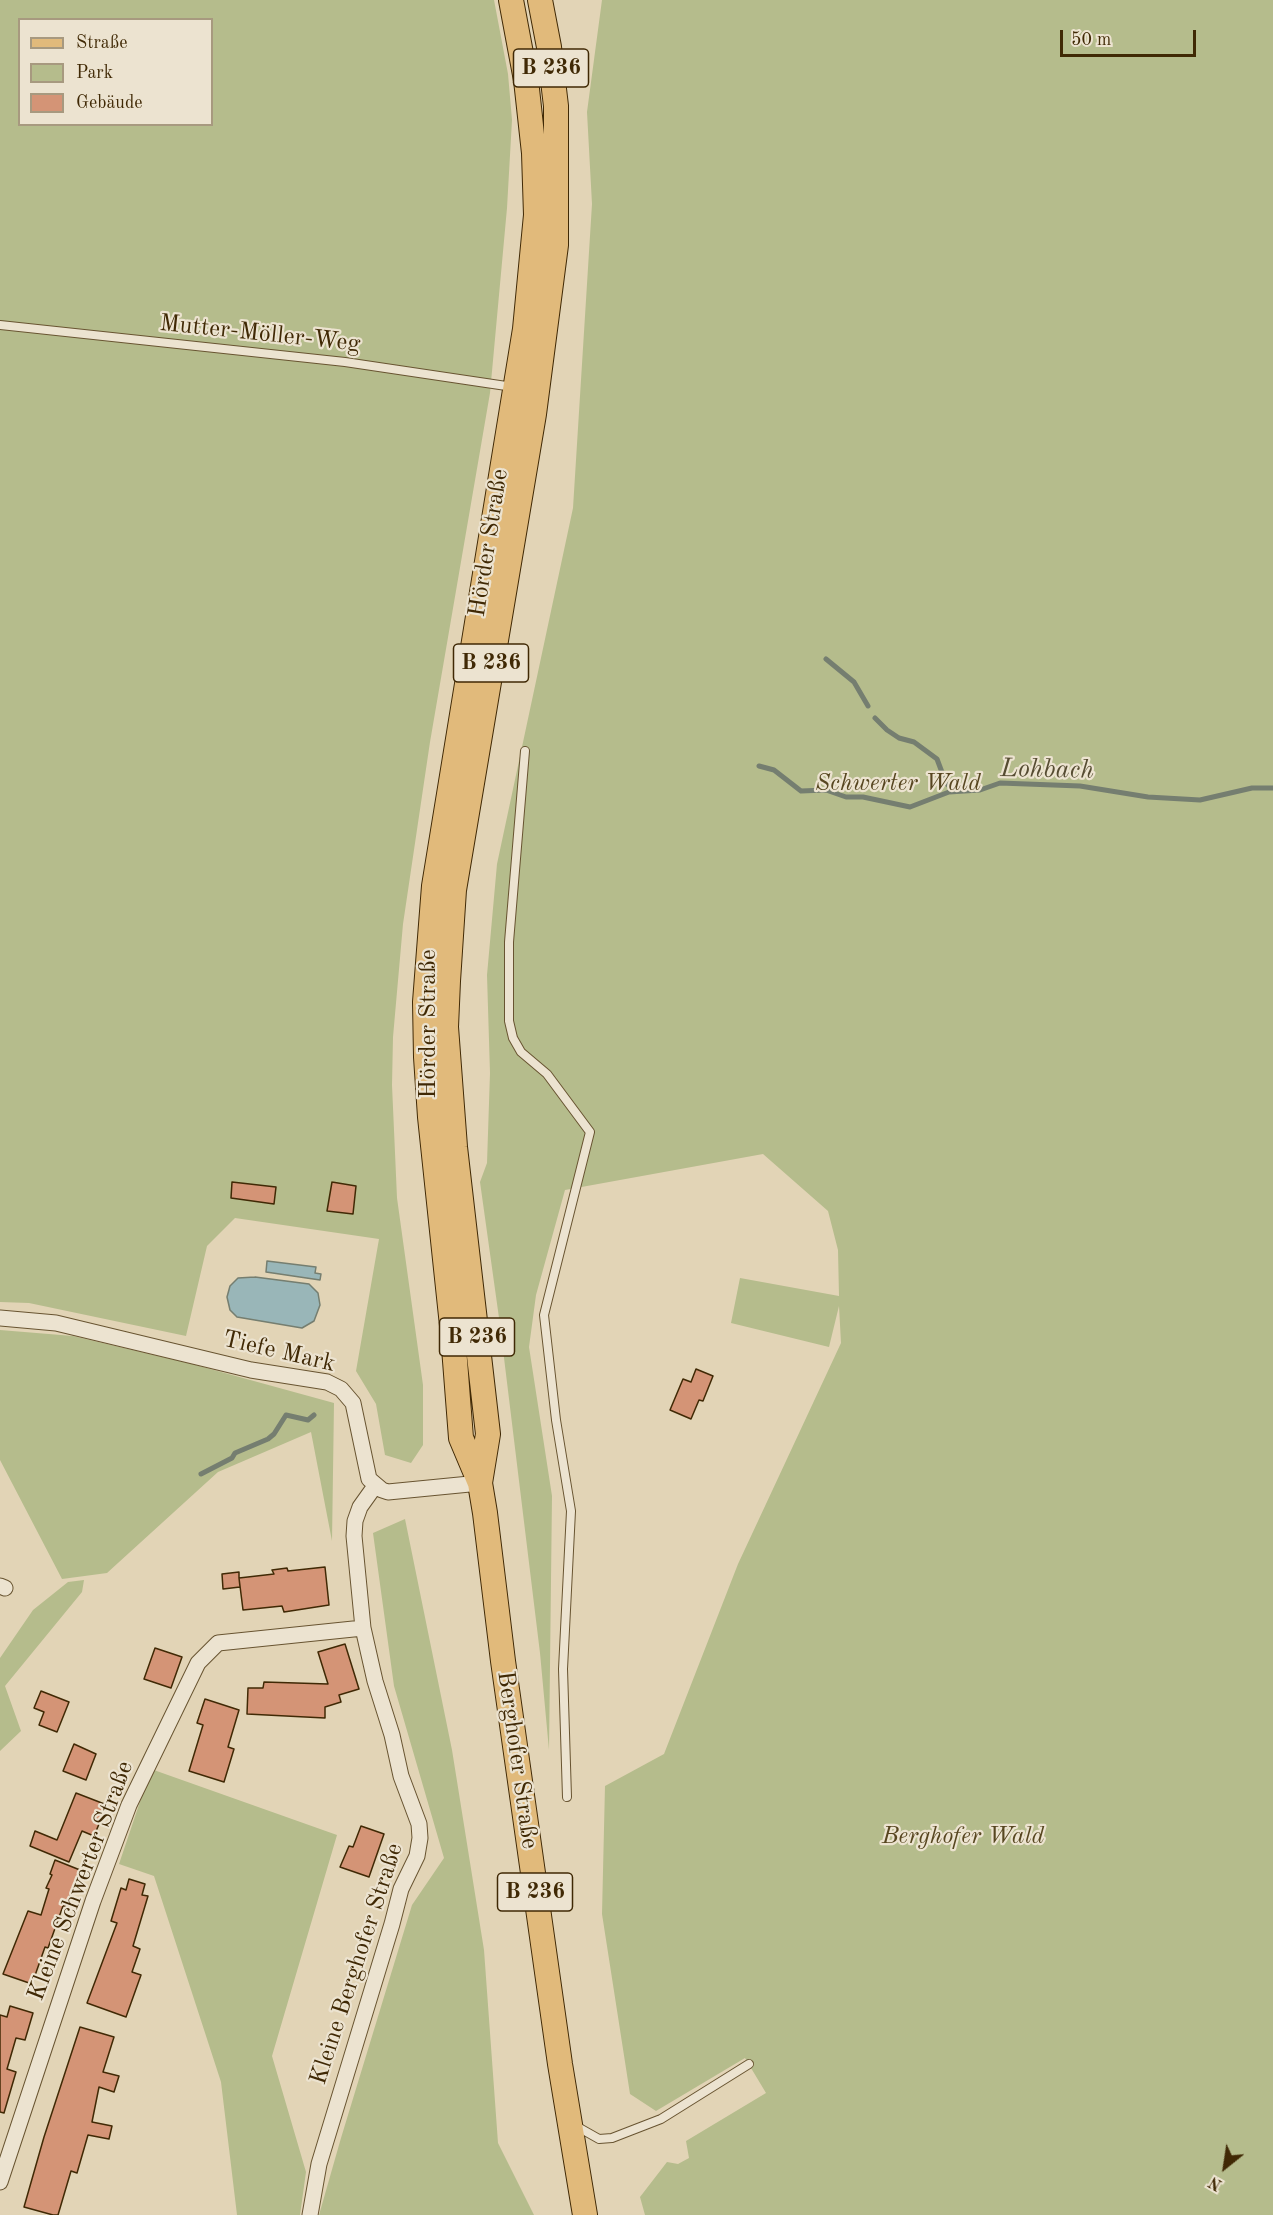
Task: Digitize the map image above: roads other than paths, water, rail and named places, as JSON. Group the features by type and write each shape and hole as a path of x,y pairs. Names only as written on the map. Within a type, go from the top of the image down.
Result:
{"main road":[{"name":"Hörder Straße","path":"449,1193 426,1057 425,1002 430,926 434,886 525,329 536,215 534,153 527,91 511,0"},
{"name":"Hörder Straße","path":"449,1193 446,1027 454,890 534,414 556,245 556,106 549,46 540,0"},
{"name":"Berghofer Straße","path":"449,1193 453,1335 461,1437 480,1483 503,1661 585,2215"}],"street":[{"name":"Tiefe Mark","path":"0,1318 56,1323 251,1370 327,1382 341,1389 353,1403 365,1466 369,1479 375,1486"},
{"path":"375,1486 388,1492 480,1483"},
{"name":"Kleine Berghofer Straße","path":"310,2215 319,2164 401,1889 417,1856 420,1838 419,1824 401,1776 363,1628 354,1536 355,1521 360,1507 375,1486"},
{"name":"Kleine Schwerter Straße","path":"0,2182 93,1901 129,1805 198,1663 218,1643 363,1628"}],"lane":[{"name":"Mutter-Möller-Weg","path":"0,325 345,362 514,387"},
{"path":"525,751 509,942 508,1021 513,1038 521,1052 547,1074 590,1132 544,1315 556,1420 572,1511 563,1669 567,1797"},
{"path":"570,2122 599,2139 612,2138 661,2119 749,2064"}],"water":[{"path":"267,1261 316,1267 315,1273 321,1274 320,1280 266,1272"},
{"path":"255,1277 309,1284 318,1293 320,1305 314,1321 302,1328 237,1317 230,1310 227,1297 230,1286 238,1278"}],"waterway":[{"path":"826,659 854,682 868,706"},
{"path":"875,718 899,738 914,742 937,759 946,783 954,791"},
{"name":"Lohbach","path":"759,766 774,770 801,791 826,790 846,797 863,797 910,807 949,792 980,790 1000,783 1080,786 1148,797 1200,800 1252,788 1273,788"},
{"path":"201,1474 232,1458 235,1453 268,1439 286,1415 308,1420 314,1415"}],"park label":[{"name":"Schwerter Wald","path":"898,784"},
{"name":"Berghofer Wald","path":"963,1837"}]}
